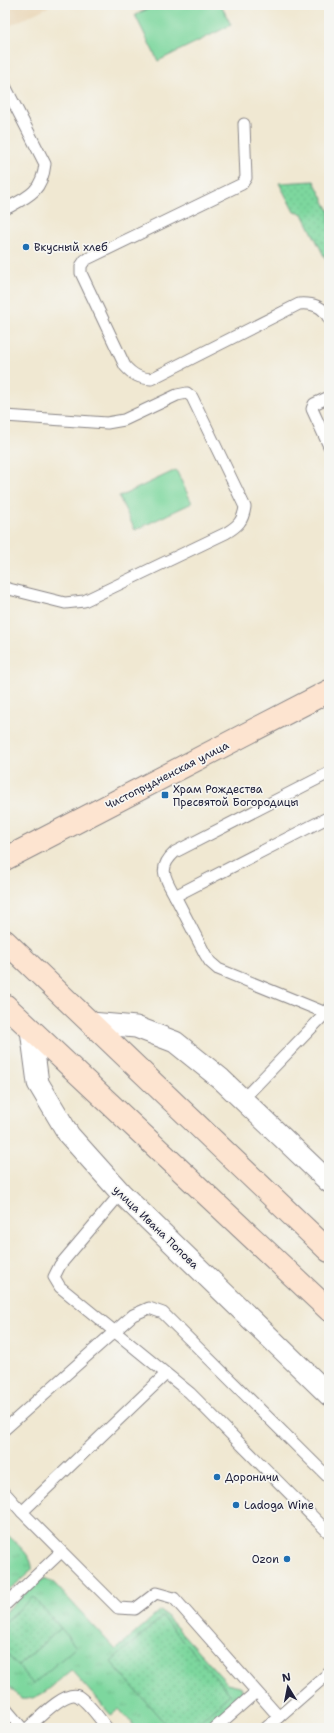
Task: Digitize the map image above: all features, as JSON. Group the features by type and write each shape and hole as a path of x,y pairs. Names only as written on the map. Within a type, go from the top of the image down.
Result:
{"main road":[{"name":"Чистопрудненская улица","path":"5,859 329,692"},
{"path":"5,941 329,1251"},
{"path":"5,1005 329,1310"}],"street":[{"path":"91,1023 136,1027 175,1042 242,1100 329,1182"},
{"name":"улица Ивана Попова","path":"31,1030 38,1083 69,1135 120,1193 329,1395"}],"lane":[{"path":"5,86 45,164 43,176 38,188 27,198 5,209"},
{"path":"244,124 246,178 242,184 85,260 81,266 80,273 125,366 132,374 140,378 151,380 299,304 311,303 320,307 329,319"},
{"path":"5,416 115,422 124,420 183,392 187,393 192,397 245,507 243,517 239,525 226,533 84,601 65,603 5,588"},
{"path":"329,397 314,404 312,409 329,446"},
{"path":"242,1100 328,1010 218,969 210,962 205,954 165,878 164,868 167,859 175,852 329,773"},
{"path":"175,896 329,817"},
{"path":"120,1193 60,1265 54,1277 60,1287 190,1393 329,1533"},
{"path":"5,1429 133,1315 149,1308 163,1313 329,1478"},
{"path":"22,1512 166,1374"},
{"path":"5,1493 61,1552 118,1608 135,1609 156,1593 174,1598 278,1716"},
{"path":"5,1605 61,1552"},
{"path":"266,1728 329,1673"},
{"path":"215,1728 256,1692"},
{"path":"28,1728 59,1701 69,1695 77,1696 83,1701 107,1728"},
{"path":"5,1708 22,1728"}],"shaded area":[{"path":"5,5 47,5 48,7 5,28"}],"green space":[{"path":"156,5 221,5 231,25 158,61 135,15"},
{"path":"314,181 329,211 329,259 325,258 303,214 294,212 279,183"},
{"path":"176,470 192,503 135,530 119,497"},
{"path":"5,1532 27,1554 32,1565 32,1570 7,1592 5,1590"},
{"path":"44,1579 54,1583 116,1650 161,1610 227,1683 240,1686 242,1689 240,1698 206,1728 136,1728 119,1709 111,1715 71,1670 42,1694 28,1699 21,1699 5,1682 5,1612 37,1582"},
{"path":"33,1597 61,1628 18,1666 5,1652 5,1622"},
{"path":"162,1617 230,1694 192,1728 169,1728 111,1662"},
{"path":"61,1628 76,1647 33,1684 18,1666"}],"place":[{"name":"Вкусный хлеб","path":"26,247"},
{"name":"Храм Рождества Пресвятой Богородицы","path":"165,795"},
{"name":"Дороничи","path":"217,1477"},
{"name":"Ladoga Wine","path":"236,1505"},
{"name":"Ozon","path":"287,1559"}]}
